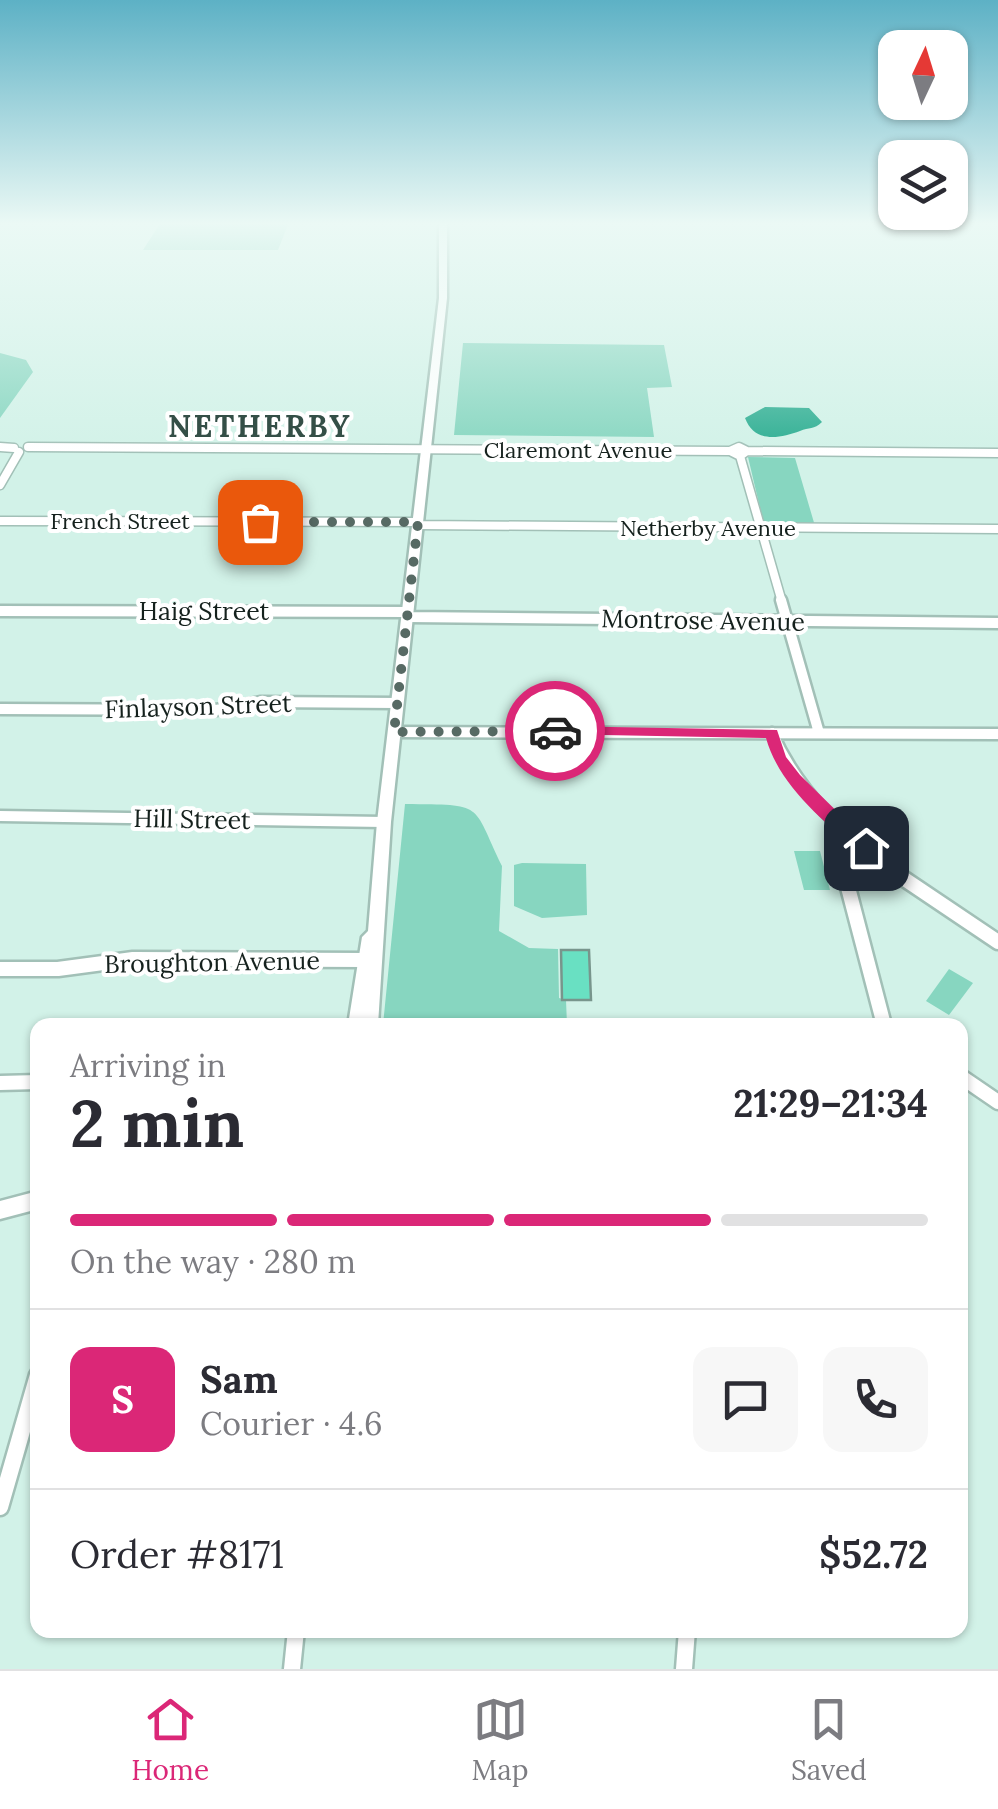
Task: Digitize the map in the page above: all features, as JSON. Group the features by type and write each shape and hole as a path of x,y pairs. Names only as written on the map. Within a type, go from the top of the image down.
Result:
{"main road":[{"path":"369,1018 384,822 442,300"},
{"path":"358,1018 377,904"},
{"path":"0,1200 30,1192"},
{"path":"0,1210 30,1202"}],"street":[{"name":"Claremont Avenue","path":"0,448 998,453"},
{"path":"0,485 20,449"},
{"path":"739,453 819,733"},
{"name":"French Street","path":"0,521 418,524"},
{"name":"Netherby Avenue","path":"418,524 998,529"},
{"name":"Haig Street","path":"0,610 408,615"},
{"name":"Montrose Avenue","path":"408,615 998,623"},
{"name":"Finlayson Street","path":"0,708 216,710 261,702 397,703"},
{"path":"394,732 998,734"},
{"path":"772,733 779,758 836,823 934,901 998,942"},
{"name":"Hill Street","path":"0,816 384,822"},
{"path":"836,823 883,1018"},
{"path":"843,862 866,848"},
{"name":"Broughton Avenue","path":"0,969 58,969 133,959 365,960"},
{"path":"968,1081 998,1102"},
{"path":"0,1083 30,1082"},
{"path":"0,1507 30,1403"},
{"path":"292,1669 295,1638"},
{"path":"684,1669 686,1638"}],"shaded area":[{"path":"463,343 664,345 672,387 647,388 654,437 454,435"},
{"path":"0,353 26,360 33,372 0,418"},
{"path":"765,407 809,408 822,422 784,436 769,437 755,432 745,418"},
{"path":"748,457 795,458 815,526 764,525"},
{"path":"405,804 463,807 479,819 502,866 499,931 529,948 558,949 559,998 566,1000 567,1018 384,1018"},
{"path":"794,851 820,851 830,890 804,890"},
{"path":"586,864 587,915 542,918 514,906 514,865"},
{"path":"949,969 973,983 949,1015 926,1001"}],"building":[{"path":"561,950 589,950 591,1000 562,1000"}],"way so far":[{"path":"260,522 418,522 394,732 555,731"}],"district":[{"name":"NETHERBY","path":"260,427"}],"route":[{"path":"555,731 772,733 779,758 795,779 866,848"}]}
